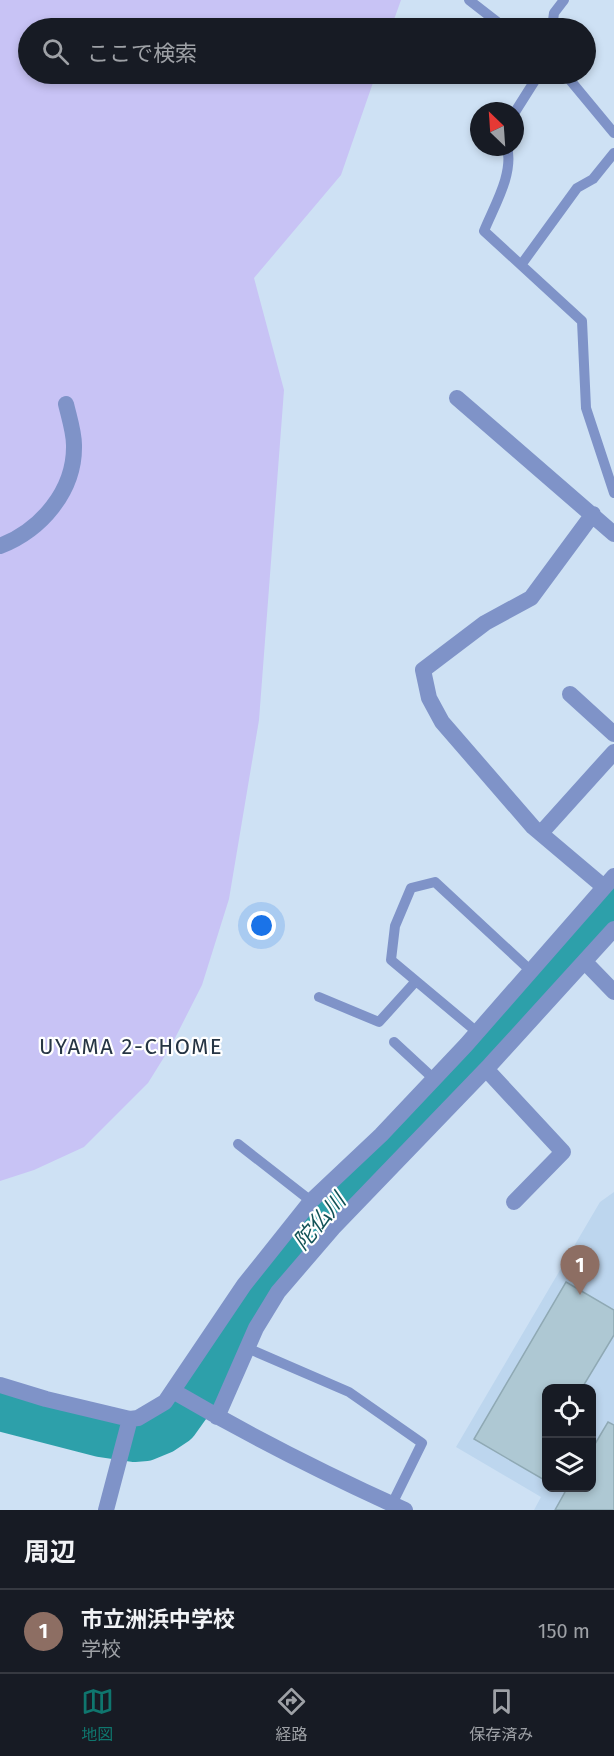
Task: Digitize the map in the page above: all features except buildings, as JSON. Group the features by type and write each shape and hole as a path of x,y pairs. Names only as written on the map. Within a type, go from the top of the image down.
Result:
{"street":[{"path":"457,398 614,534"},
{"path":"0,546 20,539 49,513 69,481 74,444 66,404"},
{"path":"0,1384 46,1399 130,1419 138,1418 165,1402 244,1285 310,1201 381,1135 434,1079 609,881 533,827 442,722 429,698 423,670 485,622 531,598 593,514"},
{"path":"570,694 614,734"},
{"path":"541,833 614,752"},
{"path":"217,1417 256,1328 278,1293 298,1268 486,1069 614,929"},
{"path":"585,962 614,992"},
{"path":"486,1069 563,1152 514,1202"},
{"path":"173,1391 217,1417 322,1472 398,1507"},
{"path":"106,1510 130,1419"}],"lane":[{"path":"469,0 493,18"},
{"path":"553,18 554,13 564,0"},
{"path":"521,102 533,84"},
{"path":"573,84 614,133"},
{"path":"521,265 577,188 593,179 614,153"},
{"path":"509,156 504,182 484,231 582,321 586,408 614,493"},
{"path":"477,1032 391,960 395,926 411,888 435,882 531,971"},
{"path":"319,997 379,1022 416,981"},
{"path":"394,1042 434,1079"},
{"path":"238,1144 310,1201"},
{"path":"247,1348 349,1392 422,1443 398,1507"}],"shaded area":[{"path":"0,0 401,0 395,18 18,18 18,84 373,84 341,175 254,278 284,390 259,720 229,899 202,985 171,1046 148,1083 84,1147 34,1170 0,1181"},
{"path":"614,1192 614,1510 534,1510 541,1497 456,1447 600,1202"}],"waterway":[{"name":"陀仏川","path":"0,1411 100,1437 134,1442 146,1441 178,1424 220,1365 244,1312 321,1214 457,1078 614,902"}],"place":[{"name":"市立洲浜中学校","path":"580,1295"}],"district":[{"name":"UYAMA 2-CHOME","path":"131,1046"}]}
